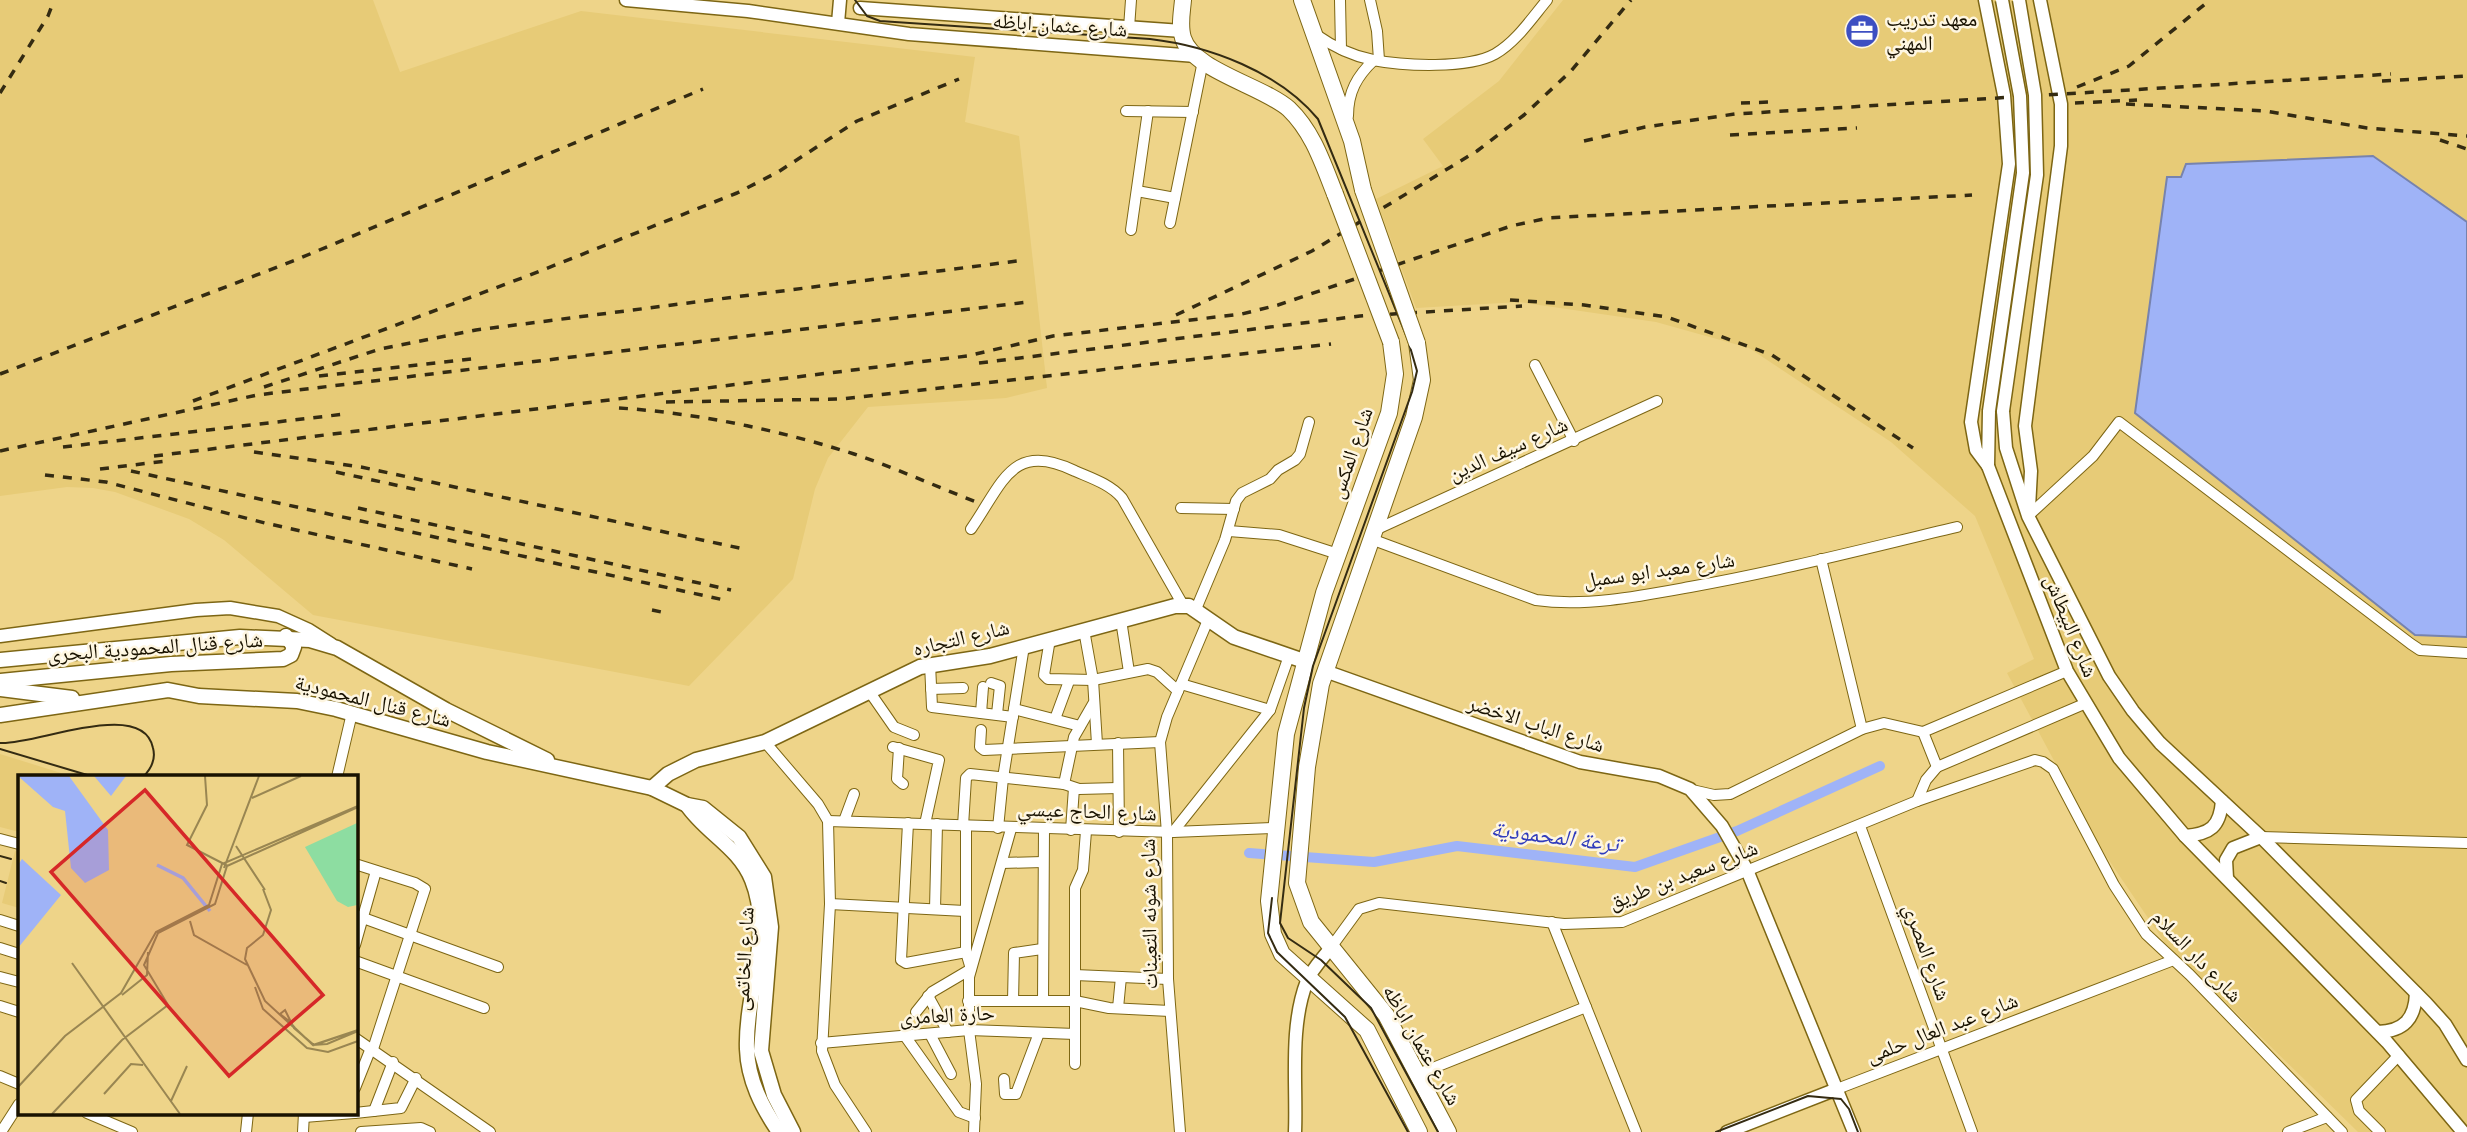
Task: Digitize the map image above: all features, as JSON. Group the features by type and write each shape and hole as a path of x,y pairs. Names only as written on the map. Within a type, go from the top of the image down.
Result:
{"main road":[{"path":"1183,0 1182,31 1186,44 1200,59"},
{"path":"1302,0 1352,141 1363,190 1417,343 1422,371 1419,398 1325,671 1316,706 1307,767 1297,883 1311,922 1332,946"},
{"name":"شارع المكس","path":"1200,59 1265,93 1289,110 1312,140 1335,194 1395,359 1394,392 1338,554 1297,658 1294,702 1286,734 1269,882 1270,921 1282,954 1308,978"},
{"path":"1189,607 1234,637 1297,658"},
{"name":"شارع التجاره","path":"652,788 668,775 696,760 765,742 930,664 979,658 1121,620 1189,607"},
{"name":"شارع قنال المحمودية البحرى","path":"0,681 171,664 283,659 291,655 294,646 286,636"},
{"name":"شارع قنال المحمودية البحرى","path":"0,660 225,638 286,636 337,648 446,710 561,767"},
{"path":"0,689 90,700"},
{"name":"شارع قنال المحمودية","path":"0,715 174,690 199,696 277,699 352,713 447,742 652,788 687,804"},
{"name":"شارع الخاتمى","path":"687,804 696,818 736,853 755,889 760,915 758,957 747,1048 757,1097 779,1132"},
{"name":"شارع الخاتمى","path":"687,804 710,812 739,837 764,877 771,927 761,1051 771,1089 793,1132"},
{"name":"شارع عثمان اباظه","path":"1332,946 1378,1002 1448,1132"},
{"name":"شارع عثمان اباظه","path":"1308,978 1367,1030 1419,1132"}],"street":[{"name":"شارع عثمان اباظه","path":"626,0 838,23 909,34 1200,59"},
{"path":"838,23 840,0"},
{"path":"1129,28 1131,0"},
{"path":"1352,141 1348,118 1350,92 1356,80 1377,60 1377,31 1370,0"},
{"path":"1314,33 1341,49 1377,60 1464,63 1486,59 1505,47 1547,0"},
{"path":"1985,0 2004,95 2010,164 1971,422 1976,450 1988,466"},
{"name":"شارع البيطاش","path":"2002,0 2020,96 2024,173 1989,411 1988,466 2067,671 2084,704 2119,758 2185,836 2378,1032 2463,1132"},
{"name":"شارع البيطاش","path":"2019,0 2035,95 2037,175 2003,411 2006,449 2028,516 2109,676 2160,743 2261,837 2416,993 2445,1024 2467,1060"},
{"path":"2028,516 2031,471 2025,426 2061,146 2061,103 2040,0"},
{"path":"1341,49 1343,1"},
{"name":"شارع عثمان اباظه","path":"860,4 1182,31"},
{"path":"857,26 860,4"},
{"path":"1170,223 1193,112 1200,59"},
{"path":"1126,111 1193,112"},
{"path":"1131,230 1148,111"},
{"path":"1137,191 1175,198"},
{"path":"1535,365 1574,441"},
{"name":"شارع سيف الدين","path":"1373,535 1657,401"},
{"path":"1189,607 1229,531 1234,509 1242,493 1270,479 1278,470 1295,460 1300,454 1309,422"},
{"path":"2028,516 2093,456 2119,422 2420,650 2467,653"},
{"path":"971,530 1018,464 1042,458 1056,461 1107,486 1122,498 1189,607"},
{"path":"1181,508 1234,509"},
{"name":"شارع معبد ابو سمبل","path":"1373,535 1536,600 1557,603 1650,594 1821,559 1957,527"},
{"path":"1229,531 1279,535 1338,554"},
{"path":"1821,559 1862,729"},
{"name":"شارع قنال المحمودية","path":"0,636 196,610 230,608 278,616 309,629 337,648"},
{"path":"1121,620 1129,671"},
{"name":"شارع شونه التعينات","path":"1180,1132 1168,979 1170,833 1160,742 1208,620"},
{"path":"1084,631 1093,680 1097,744"},
{"path":"1050,639 1044,675 1048,680 1093,680 1129,671 1153,670 1180,688 1270,710"},
{"path":"998,828 1003,778 1024,646"},
{"name":"شارع الحاج عيسي","path":"828,821 1170,833 1270,710 1297,658"},
{"path":"930,664 932,707 981,713 1013,713 1055,719 1080,726"},
{"name":"شارع الباب الاخضر","path":"1325,671 1580,762 1659,776 1690,789 1722,826 1748,870"},
{"path":"1690,789 1705,794 1730,794 1862,729 1884,723 1923,732 2067,671"},
{"path":"1055,719 1069,681"},
{"path":"981,713 987,685 1000,686 997,714"},
{"path":"930,689 963,688"},
{"path":"869,691 894,727 914,735"},
{"path":"1072,830 1069,786 1071,746 1093,704"},
{"path":"1917,801 1926,780 1937,767 2084,704"},
{"path":"337,775 352,713"},
{"path":"981,730 981,749 1160,742"},
{"path":"1923,732 1937,767"},
{"path":"765,742 818,804 828,821 830,904 821,1042 828,1072 866,1132"},
{"path":"1118,743 1119,832"},
{"path":"903,784 898,779 896,748 939,760 925,824"},
{"name":"شارع سعيد بن طريق","path":"1332,946 1359,909 1379,903 1552,922 1592,925 1622,922 1917,801 2035,760 2048,765"},
{"name":"شارع دار السلام","path":"2048,765 2134,919 2171,961 2190,975 2342,1132"},
{"path":"971,970 966,952 965,911 964,826 967,775 1069,786 1118,788"},
{"path":"844,821 854,794"},
{"path":"2185,836 2202,835 2214,828 2219,822 2222,801"},
{"path":"908,823 900,956 903,962 966,952"},
{"path":"934,909 937,824"},
{"name":"شارع المصري","path":"1860,826 1972,1132"},
{"path":"1170,833 1275,828"},
{"path":"974,1132 976,1084 968,1001 971,970 998,901 1002,863 1011,829"},
{"path":"1043,1001 1044,829"},
{"path":"1075,1064 1074,888 1083,870 1086,831"},
{"path":"2227,878 2226,860 2232,848 2261,837 2467,843"},
{"path":"0,839 18,844"},
{"path":"1002,863 1043,862"},
{"path":"357,865 425,889 372,1049 357,1083"},
{"path":"1748,870 1853,1132"},
{"path":"376,871 359,916 498,967"},
{"path":"830,904 965,911"},
{"path":"0,920 18,926"},
{"path":"1552,922 1636,1132"},
{"path":"1295,1132 1297,1021 1308,978 1332,946"},
{"path":"0,948 18,954"},
{"path":"1013,1001 1014,953 1042,950"},
{"name":"شارع عبد العال حلمى","path":"1727,1132 2171,961"},
{"path":"357,962 484,1008"},
{"path":"916,1012 928,996 971,970"},
{"path":"1075,975 1168,979"},
{"path":"0,977 18,982"},
{"path":"1118,1008 1121,977"},
{"path":"2378,1032 2394,1031 2407,1023 2416,1009 2416,993"},
{"path":"928,996 948,1032"},
{"path":"968,1001 1075,1000 1118,1008 1170,1011"},
{"path":"0,1006 18,1012"},
{"path":"1418,1074 1586,1007"},
{"name":"حارة العامرى","path":"821,1042 969,1030 1075,1034"},
{"path":"1004,1079 1005,1094 1016,1094 1039,1033"},
{"path":"930,1034 951,1074"},
{"path":"905,1036 959,1112 975,1118"},
{"path":"357,1039 416,1078 489,1132"},
{"path":"2380,1132 2359,1111 2356,1100 2399,1055"},
{"path":"374,1111 393,1062"},
{"path":"0,1076 18,1084"},
{"path":"357,1113 401,1108 416,1078"},
{"path":"1,1132 18,1106"},
{"path":"89,1114 132,1132"},
{"path":"246,1132 248,1114"},
{"path":"303,1132 304,1115 325,1114"},
{"path":"2288,1132 2327,1117"},
{"path":"361,1132 421,1128 430,1132"}],"shaded area":[{"path":"0,0 373,0 400,72 581,11 975,57 965,122 1019,136 1047,388 1006,398 868,407 828,458 815,489 793,579 689,686 313,615 224,540 189,519 115,492 93,488 67,487 0,496"},
{"path":"1563,0 2467,0 2467,222 2373,156 2167,177 2415,635 2467,637 2467,1132 2358,1132 2165,943 2102,850 2007,673 2034,659 1975,516 1891,442 1749,348 1656,322 1519,302 1416,308 1376,199 1443,166 1423,139 1499,81"},
{"path":"0,754 68,775 18,775 18,832 0,827"},
{"path":"15,851 18,852 18,908 2,903"}],"water":[{"path":"2373,156 2467,222 2467,637 2415,635 2135,413 2167,177 2181,177 2186,164"}],"waterway":[{"name":"ترعة المحمودية","path":"1249,853 1374,862 1457,846 1635,867 1737,831 1880,766"}],"tram line":[{"path":"855,0 867,16 880,21 1150,39 1196,48 1242,64 1264,75 1302,102 1318,119 1408,340 1417,371 1412,392 1313,666 1304,708 1280,923 1288,938 1321,960 1371,1008 1438,1132"},
{"path":"0,743 86,728 130,726 145,733 153,748 152,764 145,775"},
{"path":"0,749 87,775"},
{"path":"0,856 11,859"},
{"path":"0,881 6,883"},
{"path":"1272,898 1268,933 1277,952 1345,1017 1408,1132"},
{"path":"1716,1132 1808,1096 1841,1099 1849,1109 1858,1132"}],"railway":[{"path":"0,93 48,16 54,0"},
{"path":"1176,315 1312,251 1477,151 1524,115 1571,71 1631,0"},
{"path":"2077,87 2129,66 2210,0"},
{"path":"1584,141 1645,127 1735,114 2391,74"},
{"path":"2382,81 2467,76"},
{"path":"193,401 530,275 737,193 778,172 857,121 959,79"},
{"path":"0,374 298,259 703,89"},
{"path":"2075,103 2137,100"},
{"path":"1741,103 1770,102"},
{"path":"2126,104 2265,111 2367,128 2467,136"},
{"path":"1730,135 1857,128"},
{"path":"2440,140 2467,149"},
{"path":"154,456 967,356 1053,336 1242,314 1278,305 1511,226 1548,218 1972,195"},
{"path":"264,387 380,349 476,330 1025,260"},
{"path":"1510,300 1584,305 1667,317 1772,355 1913,448"},
{"path":"0,451 257,395 1028,302"},
{"path":"979,363 1360,316 1522,306"},
{"path":"666,402 842,399 1331,344"},
{"path":"319,376 479,358"},
{"path":"619,408 708,418 797,437 870,459 979,503"},
{"path":"63,447 345,414"},
{"path":"254,452 361,467 744,549"},
{"path":"100,469 166,461"},
{"path":"131,471 729,601"},
{"path":"336,472 418,490"},
{"path":"45,475 106,482 265,523 472,569"},
{"path":"358,508 731,590"},
{"path":"652,610 666,613"}],"place":[{"name":"معهد تدريب المهني","path":"1862,31"}]}
